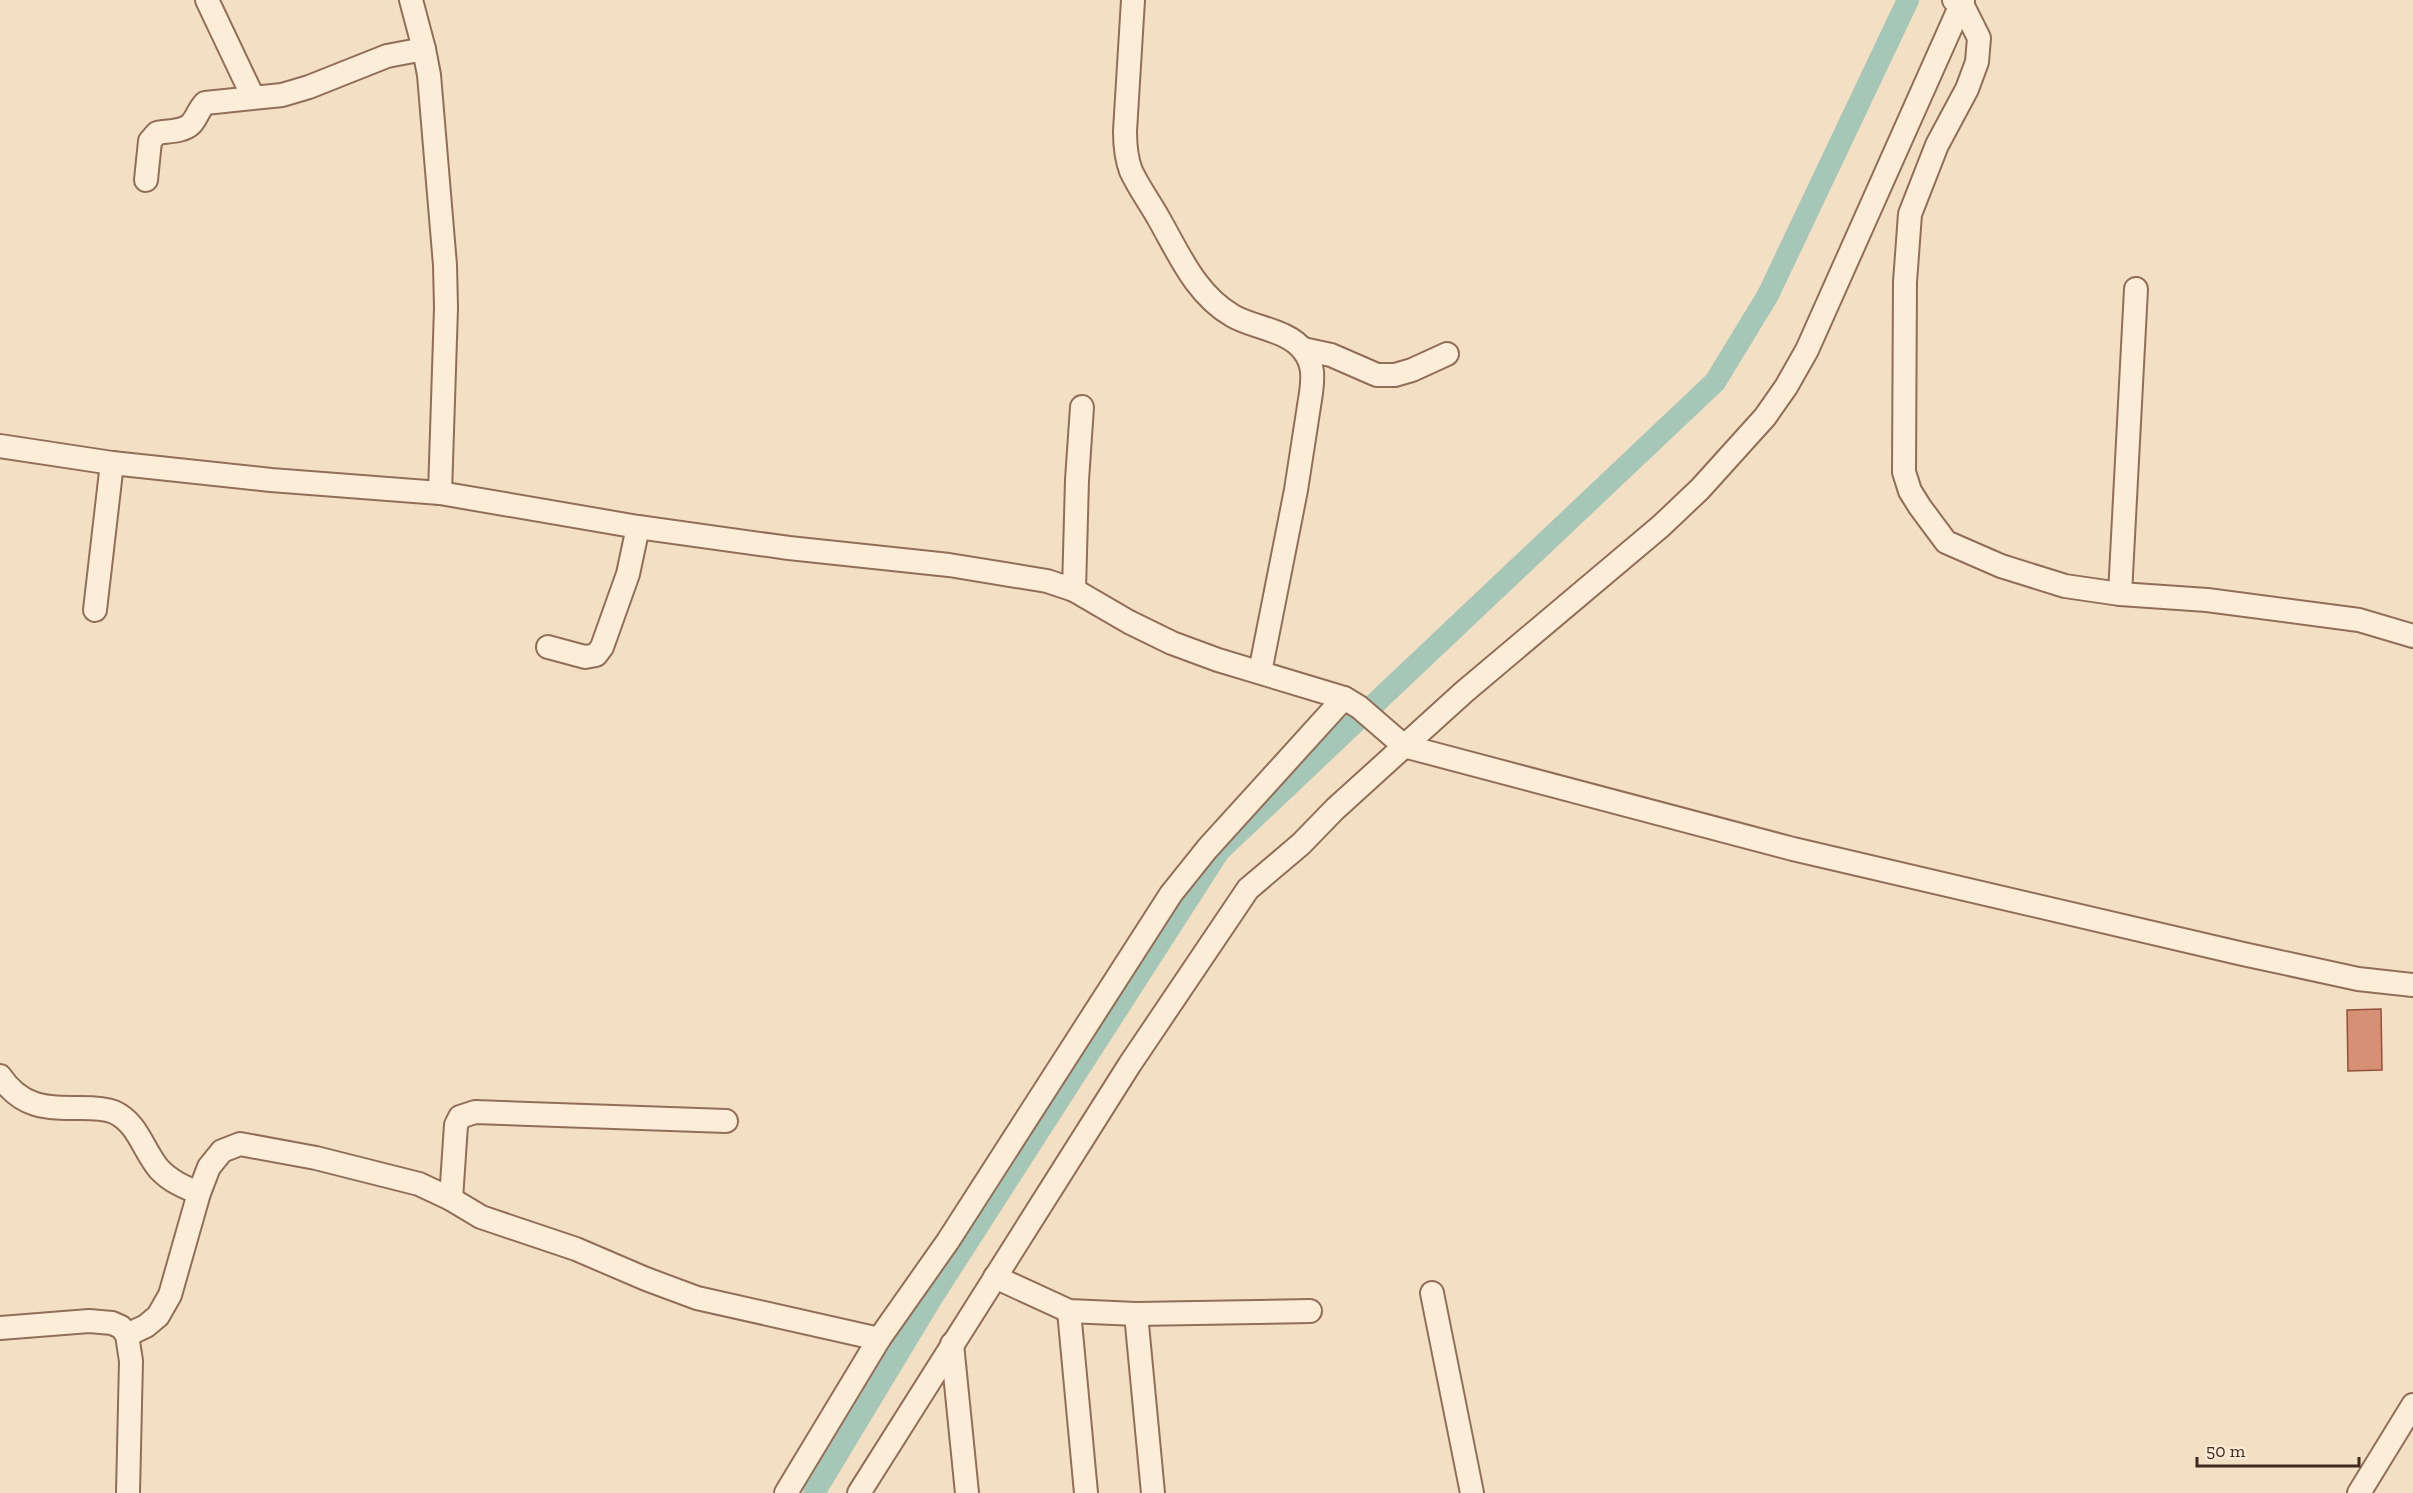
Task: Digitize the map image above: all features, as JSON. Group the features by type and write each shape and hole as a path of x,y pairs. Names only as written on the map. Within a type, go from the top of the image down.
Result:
{"street":[{"path":"207,0 253,97"},
{"path":"411,0 429,75 445,266 446,308 440,493"},
{"path":"1133,0 1125,150 1131,171 1195,282 1212,300 1233,316 1290,339 1303,349 1331,356 1377,375 1395,375 1412,370 1447,354"},
{"path":"1959,1 1979,38 1977,62 1967,89 1937,145 1910,214 1905,282 1904,472 1910,491 1920,507 1946,542 2001,566 2065,586 2120,594 2207,600 2347,619 2413,636"},
{"path":"858,1493 1130,1064 1248,889 1301,844 1398,740 1464,692 1701,489 1765,417 1786,387 1807,350 1959,1"},
{"path":"146,180 150,141 157,133 182,129 192,123 196,112 205,103 282,95 309,87 387,56 424,49"},
{"path":"2120,594 2136,289"},
{"path":"1260,672 1296,490 1313,378 1311,364 1303,349"},
{"path":"1074,590 1076,492 1082,407"},
{"path":"0,446 112,463 271,480 440,493 638,527 789,548 949,565 1047,581 1074,590 1129,622 1172,643 1351,702 1398,740 1793,849 2300,967 2358,979 2413,985"},
{"path":"95,610 112,463"},
{"path":"549,647 585,657 596,655 602,647 628,574 638,527"},
{"path":"786,1493 879,1339 948,1241 1172,894 1207,849 1351,702"},
{"path":"0,1076 10,1090 26,1101 49,1107 91,1107 112,1111 129,1122 159,1169 174,1182 199,1193"},
{"path":"451,1199 456,1125 460,1117 475,1112 726,1121"},
{"path":"127,1335 147,1326 158,1316 170,1295 199,1193 209,1167 222,1150 240,1144 316,1158 407,1181 451,1199 481,1217 576,1249 698,1298 879,1339"},
{"path":"995,1277 1068,1311 1136,1314 1310,1311"},
{"path":"1432,1293 1472,1493"},
{"path":"1068,1311 1086,1493"},
{"path":"1136,1314 1153,1493"},
{"path":"0,1328 89,1321 112,1323 121,1327 127,1335 131,1361 128,1493"},
{"path":"952,1344 967,1493"},
{"path":"2359,1493 2413,1405"}],"building":[{"path":"2381,1009 2382,1070 2348,1071 2347,1010"}],"waterway":[{"path":"814,1493 931,1299 1219,851 1715,382 1768,295 1908,0"}]}
